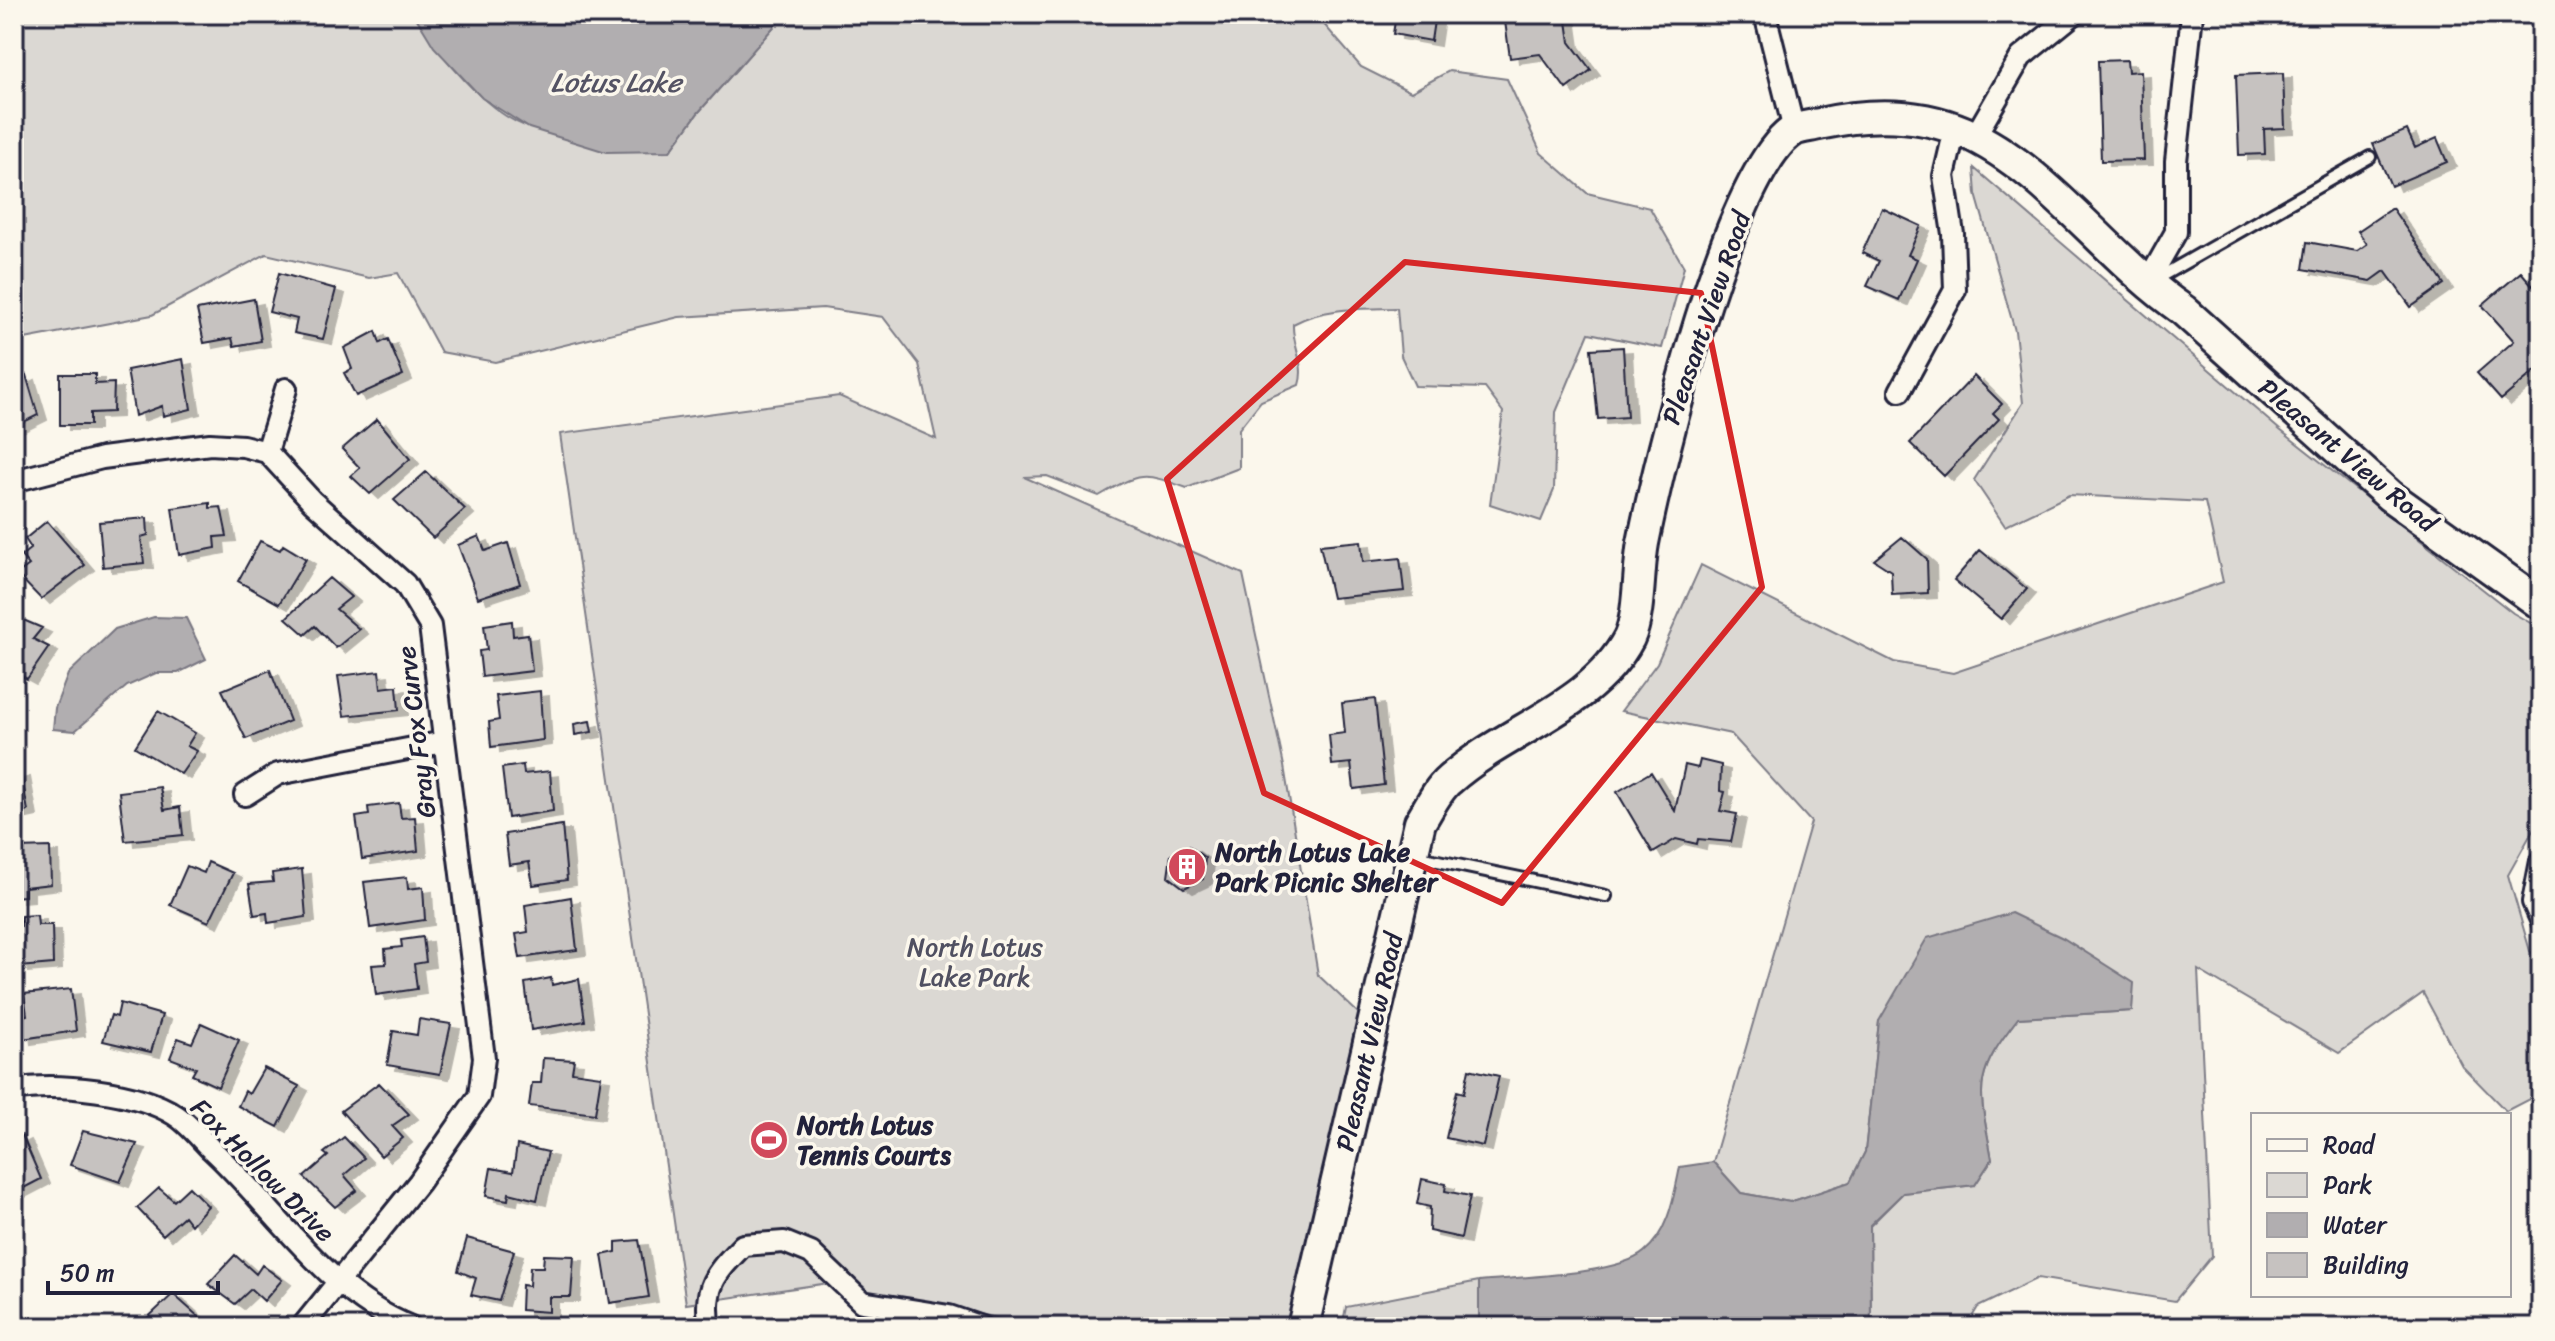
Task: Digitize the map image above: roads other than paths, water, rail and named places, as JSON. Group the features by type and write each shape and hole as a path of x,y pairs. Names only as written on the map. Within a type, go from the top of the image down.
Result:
{"street":[{"path":"1765,14 1794,130"},
{"path":"1900,391 1955,290 1953,234 1944,176 1965,134 2021,57 2074,14"},
{"path":"2146,285 2176,232 2176,161 2192,14"},
{"name":"Pleasant View Road","path":"1303,1327 1420,822 1446,782 1609,671 1631,634 1643,545 1672,409 1727,244 1758,170 1794,130 1854,116 1905,117 1965,134 2044,185 2146,285 2183,310 2390,496 2541,604"},
{"path":"14,481 102,458 210,444 243,446 267,452 286,389"},
{"name":"Gray Fox Curve","path":"267,452 312,501 405,584 430,626 484,1058 479,1096 419,1182 338,1278 302,1327"},
{"path":"245,795 278,774 321,763 444,742"},
{"path":"2541,861 2533,902 2541,920"},
{"name":"Fox Hollow Drive","path":"14,1090 36,1086 109,1091 174,1114 228,1164 311,1256 385,1317 411,1327"},
{"path":"710,1327 706,1309 713,1276 743,1245 784,1242 811,1253 862,1302 949,1316 981,1327"}],"lane":[{"path":"2146,285 2370,157"},
{"path":"1412,855 1606,896"}],"water":[{"name":"Lotus Lake","path":"414,14 785,14 698,113 670,151 606,152 529,128 482,98 434,47"},
{"path":"154,617 186,618 206,659 178,673 156,673 127,686 75,731 53,729 55,708 68,674 115,629"},
{"path":"2011,913 2063,938 2134,983 2132,1011 2018,1018 1992,1055 1982,1084 1992,1159 1975,1185 1903,1193 1870,1225 1871,1327 1479,1325 1479,1281 1590,1270 1631,1260 1644,1252 1665,1224 1680,1167 1713,1162 1741,1193 1790,1202 1850,1182 1865,1152 1879,1021 1927,938"}],"place":[{"name":"North Lotus Lake Park Picnic Shelter","path":"1187,867"},
{"name":"North Lotus Tennis Courts","path":"769,1140"}],"park label":[{"name":"North Lotus Lake Park","path":"975,962"}]}
